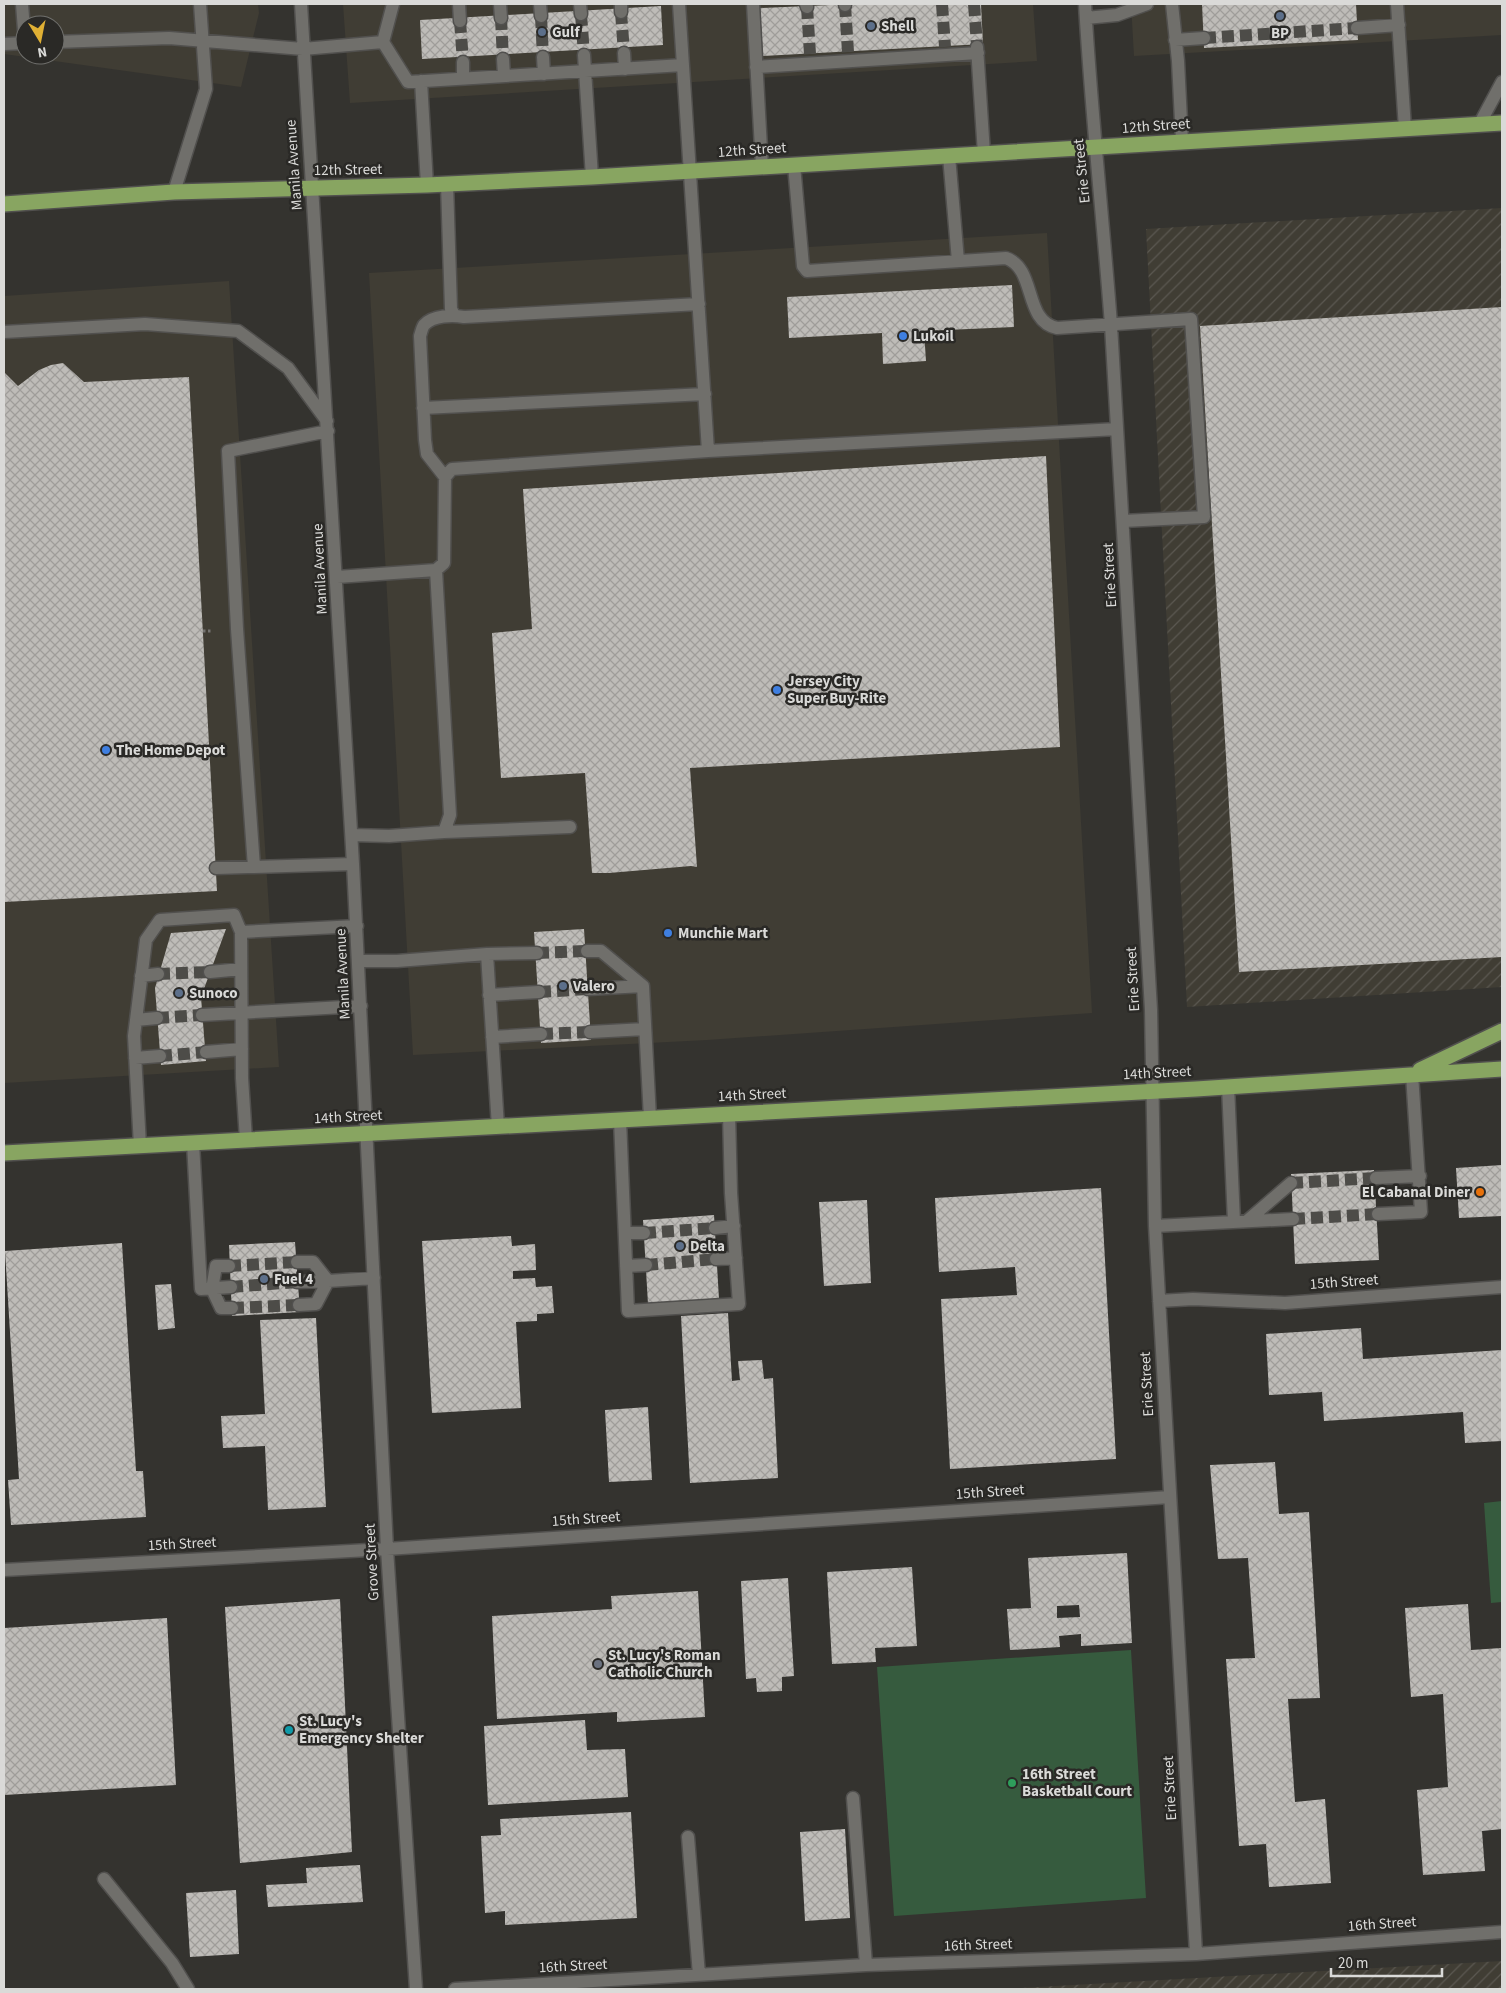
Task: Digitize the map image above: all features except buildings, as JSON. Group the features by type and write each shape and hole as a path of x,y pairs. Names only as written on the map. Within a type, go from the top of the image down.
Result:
{"highway":[{"name":"12th Street","path":"6,205 174,192 427,186 690,172 1502,123"},
{"path":"1412,1074 1502,1032"},
{"name":"14th Street","path":"4,1153 498,1127 1502,1069"}],"street":[{"path":"174,192 206,89 200,4"},
{"name":"Manila Avenue","path":"301,4 337,577 367,1134"},
{"path":"393,4 383,42 408,82 683,65"},
{"path":"459,4 460,21"},
{"path":"500,4 501,18"},
{"path":"678,4 708,450"},
{"path":"753,4 762,167"},
{"name":"Erie Street","path":"1086,4 1111,325 1151,1010 1155,1226 1196,1954"},
{"path":"1086,18 1117,15 1147,4"},
{"path":"1172,4 1182,141"},
{"path":"1397,4 1405,129"},
{"path":"1357,28 1399,26"},
{"path":"65,42 170,38 304,49 383,42"},
{"path":"1175,40 1204,38"},
{"path":"756,67 811,59 977,49 984,154"},
{"path":"624,52 625,69"},
{"path":"584,55 592,177"},
{"path":"543,57 544,74"},
{"path":"503,59 504,76"},
{"path":"463,62 463,78"},
{"path":"421,81 427,186"},
{"path":"1479,124 1502,82"},
{"path":"949,156 958,261"},
{"path":"794,165 803,266 807,271 1006,258 1015,260 1021,268 1039,318 1048,326 1057,328 1191,319 1204,517 1123,521"},
{"path":"448,184 451,309 454,315"},
{"path":"337,577 436,570 444,562 445,477 427,454 420,336 423,326 432,320 454,315 464,317 699,304"},
{"path":"4,332 145,324 238,331 288,368 328,426 228,452 237,629 254,867"},
{"path":"423,408 705,394"},
{"path":"445,477 452,469 464,467 708,450 1117,429"},
{"path":"436,570 450,815 444,832"},
{"path":"352,836 389,836 570,827"},
{"path":"216,868 353,864"},
{"path":"140,1146 134,1036 146,940 160,920 234,915 241,932 242,1078 246,1140"},
{"path":"241,932 357,926"},
{"path":"586,951 601,951 643,986 650,1118"},
{"path":"358,961 397,961 537,952"},
{"path":"487,954 498,1127"},
{"path":"210,972 241,970"},
{"path":"141,976 158,974"},
{"path":"588,989 643,986"},
{"path":"489,995 539,992"},
{"path":"202,1015 361,1006"},
{"path":"136,1020 157,1018"},
{"path":"590,1032 645,1029"},
{"path":"492,1037 541,1034"},
{"path":"206,1052 242,1049"},
{"path":"135,1058 160,1056"},
{"path":"1378,1214 1421,1212 1412,1074"},
{"path":"1228,1086 1241,1221"},
{"path":"620,1120 628,1312 739,1304 729,1114"},
{"name":"Grove Street","path":"367,1134 388,1549 416,1989"},
{"path":"193,1143 202,1289 231,1287"},
{"path":"1376,1178 1420,1176"},
{"path":"1241,1221 1291,1183"},
{"path":"1155,1226 1293,1219"},
{"path":"715,1228 734,1226"},
{"path":"625,1233 644,1233"},
{"path":"716,1259 736,1258"},
{"path":"297,1262 313,1262 328,1281"},
{"path":"626,1266 646,1265"},
{"path":"229,1266 216,1266 212,1289 220,1308 232,1308"},
{"path":"297,1282 374,1278"},
{"path":"299,1305 316,1304 328,1281"},
{"name":"15th Street","path":"1159,1301 1193,1299 1285,1303 1502,1287"},
{"name":"15th Street","path":"4,1570 388,1549 1170,1496"},
{"path":"853,1798 866,1965"},
{"path":"688,1837 700,1975"},
{"path":"104,1879 172,1963 188,1989"},
{"name":"16th Street","path":"455,1989 866,1965 1196,1954 1502,1932"}],"shaded area":[{"path":"4,4 258,4 259,13 241,87 65,62 65,15 15,15 15,56 4,54"},
{"path":"343,4 1033,4 1037,61 350,103"},
{"path":"1131,4 1502,4 1502,35 1134,56"},
{"path":"1502,208 1502,987 1187,1007 1146,229"},
{"path":"1047,233 1092,1013 707,1040 413,1055 369,273"},
{"path":"229,281 279,1067 4,1083 4,296"},
{"path":"1502,1961 1502,1989 1001,1989"}],"green space":[{"path":"1502,1501 1502,1602 1491,1603 1484,1503"},
{"name":"16th Street Basketball Court","path":"1131,1650 1146,1898 894,1916 877,1667"}],"tunnel":[{"path":"942,4 945,47"},
{"path":"974,4 977,45"},
{"path":"845,5 848,52"},
{"path":"807,7 810,54"},
{"path":"621,12 624,53"},
{"path":"581,14 584,55"},
{"path":"541,16 543,57"},
{"path":"501,18 503,59"},
{"path":"460,21 463,62"},
{"path":"1204,38 1357,28"},
{"path":"537,953 587,951"},
{"path":"158,974 210,972"},
{"path":"539,992 588,989"},
{"path":"157,1018 202,1015"},
{"path":"541,1034 590,1032"},
{"path":"160,1056 206,1052"},
{"path":"1291,1183 1376,1178"},
{"path":"1293,1219 1378,1214"},
{"path":"644,1233 715,1228"},
{"path":"646,1265 716,1259"},
{"path":"229,1266 297,1262"},
{"path":"231,1287 297,1282"},
{"path":"232,1308 299,1305"}],"place":[{"name":"BP","path":"1280,16"},
{"name":"Shell","path":"871,26"},
{"name":"Gulf","path":"542,32"},
{"name":"Lukoil","path":"903,336"},
{"name":"Jersey City Super Buy-Rite","path":"777,690"},
{"name":"The Home Depot","path":"106,750"},
{"name":"Munchie Mart","path":"668,933"},
{"name":"Valero","path":"563,986"},
{"name":"Sunoco","path":"179,993"},
{"name":"El Cabanal Diner","path":"1480,1192"},
{"name":"Delta","path":"680,1246"},
{"name":"Fuel 4","path":"264,1279"},
{"name":"St. Lucy's Roman Catholic Church","path":"598,1664"},
{"name":"St. Lucy's Emergency Shelter","path":"289,1730"},
{"name":"16th Street Basketball Court","path":"1012,1783"}]}
